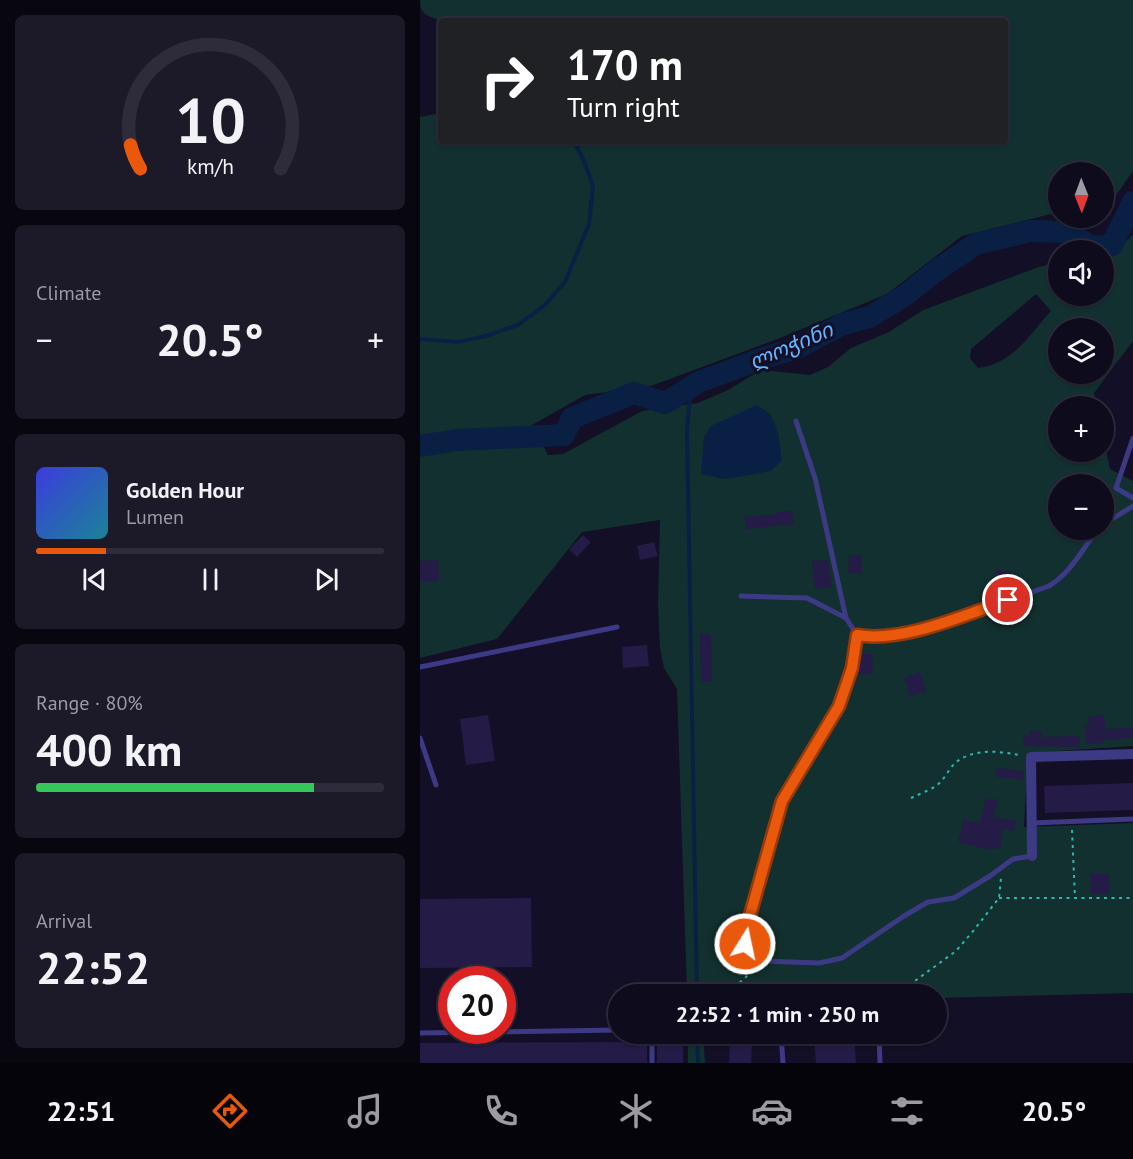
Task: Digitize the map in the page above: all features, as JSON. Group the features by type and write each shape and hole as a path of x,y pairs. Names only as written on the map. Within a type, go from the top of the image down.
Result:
{"street":[{"path":"1032,856 1031,757 1133,754"}],"lane":[{"path":"796,422 815,478 846,618 857,635 852,668 839,706 782,801 747,926 745,944 749,954 762,961 819,963 842,958 928,902 954,898 1013,859 1032,856"},
{"path":"1133,438 1116,488 1133,498"},
{"path":"1114,518 1133,506"},
{"path":"857,635 872,638 924,628 1049,586 1062,578 1076,562 1089,540"},
{"path":"741,596 807,598 846,618"},
{"path":"420,667 617,627"},
{"path":"420,738 436,785"},
{"path":"1032,823 1133,819"},
{"path":"516,1031 608,1030"},
{"path":"420,1033 438,1033"},
{"path":"651,1044 652,1063"},
{"path":"782,1044 783,1063"},
{"path":"879,1044 880,1063"}],"path":[{"path":"911,798 935,787 946,777 954,764 967,757 994,750 1031,757"},
{"path":"1072,821 1075,898"},
{"path":"911,984 956,951 999,898 1002,886 1001,869"},
{"path":"999,898 1133,898"},
{"path":"738,984 762,961"}],"green space":[{"path":"420,0 1133,0 1133,171 1114,198 1114,162 1048,162 1048,215 962,236 887,294 780,338 651,386 585,395 532,425 548,455 563,454 642,411 698,403 728,390 761,370 810,375 828,367 851,348 889,332 923,310 1048,265 1048,306 1114,306 1114,251 1119,249 1133,234 1133,341 1114,366 1114,318 1048,318 1048,384 1101,384 1094,393 1095,396 1048,396 1048,462 1108,462 1110,469 1133,481 1133,746 1028,753 1024,827 1133,823 1133,993 947,998 947,984 687,984 677,689 664,668 660,648 658,604 660,520 582,532 497,639 420,658 420,117 438,114 438,144 1008,144 1008,18 438,20 423,12","holes":["1036,294 1051,311 1011,355 990,365 978,368 970,358 971,349"]},
{"path":"688,1044 704,1044 705,1063 688,1063"}],"water":[{"path":"757,405 770,414 778,432 782,460 771,471 749,475 725,479 701,474 704,437 711,426"}],"building":[{"path":"792,510 794,524 746,529 745,517 778,514 778,512"},
{"path":"583,535 591,542 577,557 569,549"},
{"path":"654,542 658,556 640,560 637,546"},
{"path":"849,555 862,555 862,574 848,573"},
{"path":"438,560 439,581 420,581 420,561"},
{"path":"828,560 832,587 815,589 812,561"},
{"path":"997,569 1011,572 1008,589 994,586"},
{"path":"700,634 711,634 712,682 701,682"},
{"path":"647,645 649,666 623,668 622,647"},
{"path":"859,654 873,654 872,675 858,674"},
{"path":"920,672 926,691 910,696 904,678"},
{"path":"488,715 495,761 466,765 460,719"},
{"path":"1104,715 1106,729 1133,728 1133,738 1086,744 1085,726 1089,725 1088,717"},
{"path":"1029,731 1042,732 1041,737 1079,736 1080,747 1023,746 1024,735 1029,735"},
{"path":"997,768 1024,771 1024,780 996,777"},
{"path":"1133,783 1133,810 1045,813 1044,786"},
{"path":"986,798 998,800 994,817 1016,821 1014,831 1003,829 1000,849 990,848 990,850 958,842 964,819 980,823"},
{"path":"1090,874 1109,874 1109,894 1091,894"},
{"path":"531,898 532,967 438,966 438,968 420,968 420,899"},
{"path":"420,1043 647,1044 647,1063 420,1063"},
{"path":"657,1044 683,1044 683,1063 657,1063"},
{"path":"730,1044 752,1044 751,1063 729,1063"},
{"path":"815,1044 855,1044 856,1063 816,1063"}],"waterway":[{"path":"420,339 457,342 486,336 518,325 545,305 565,282 589,224 593,186 576,144"},
{"name":"ლოჭინი","path":"420,446 457,440 564,435 572,418 634,393 665,403 699,382 797,348 843,324 870,317 907,294 937,270 976,244 1030,231 1067,232 1093,247 1112,245 1133,202"},
{"path":"697,984 687,430 690,397 699,382"},
{"path":"697,1044 698,1063"}],"route":[{"path":"745,944 747,926 782,801 839,706 852,668 857,635 872,638 924,628 1008,600"}]}
